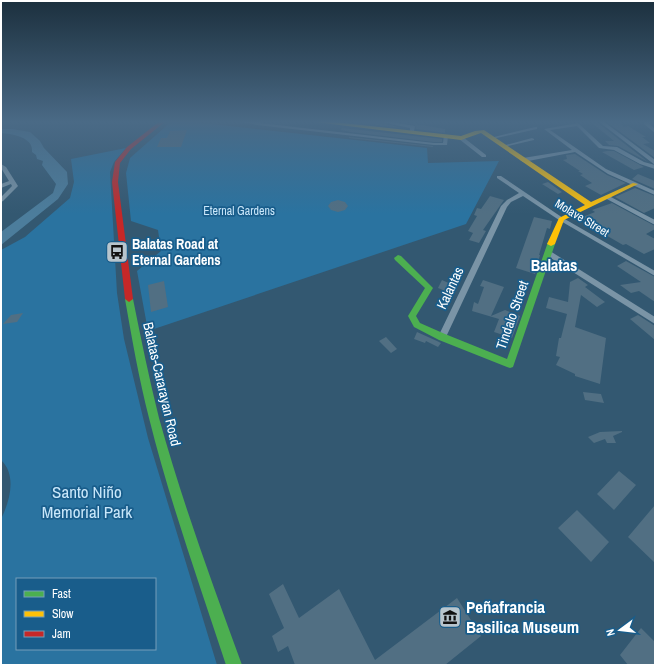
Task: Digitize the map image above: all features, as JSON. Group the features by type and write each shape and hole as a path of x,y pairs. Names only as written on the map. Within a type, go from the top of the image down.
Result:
{"street":[{"name":"Balatas-Cararayan Road","path":"126,152 117,163 115,182 127,285 137,343 158,433 209,593 234,665"},
{"path":"479,152 484,156"},
{"path":"512,152 590,205"},
{"path":"523,160 569,152"},
{"path":"577,152 606,171 655,193"},
{"path":"622,152 642,163 655,167"},
{"path":"641,152 655,163"},
{"path":"1,200 15,186 2,166"},
{"name":"Molave Street","path":"499,177 561,219 655,274"},
{"path":"1,186 13,182"},
{"path":"561,219 635,184"},
{"name":"Kalantas","path":"442,337 504,206 509,201 523,193"},
{"path":"607,197 655,224"},
{"name":"Tindalo Street","path":"442,337 510,364 548,252 561,219"},
{"path":"548,252 655,321"},
{"path":"398,258 429,288 412,316 417,325 442,337"}],"green space":[{"name":"Santo Niño Memorial Park","path":"106,152 123,152 114,162 110,172 117,293 124,339 148,438 217,665 1,665 1,519 9,496 10,481 6,466 1,460 1,250 25,237 70,198 74,182 71,159"},
{"name":"Eternal Gardens","path":"137,152 427,152 428,163 499,161 466,224 148,331 137,271 161,251 158,230 131,221 126,173 130,158"}],"shaded area":[{"path":"32,152 48,152 67,172 68,184 58,199 1,245 1,232 53,193 56,184 42,165 43,161 37,159 36,155"}],"building":[{"path":"602,152 616,152 644,167 634,170"},
{"path":"629,152 635,152 648,162"},
{"path":"647,152 655,152 655,158"},
{"path":"575,154 607,175 626,183 601,195 585,186 592,183 580,175 583,174 578,171 580,171 563,160 567,159 566,155"},
{"path":"638,174 655,181 655,189 632,179"},
{"path":"548,182 562,192 558,194 542,184"},
{"path":"635,188 655,196 655,208 644,213 615,197"},
{"path":"490,196 504,200 483,230 486,231 479,243 469,240 473,233 468,231 477,216 474,215 477,208 481,209"},
{"path":"338,200 345,202 348,206 345,210 338,212 331,210 328,206 331,202"},
{"path":"612,203 655,226 655,229 646,234 655,239 655,249 644,254 626,244 623,245 580,218 595,212 592,210"},
{"path":"534,217 552,221 550,229 547,228 535,274 516,268"},
{"path":"626,261 655,277 655,302 639,291 631,293 620,285 641,282 617,266"},
{"path":"578,278 588,285 585,287 605,302 597,307 581,295 575,327 606,338 600,384 575,376 575,374 556,365 560,357 556,356 559,338 561,338 567,314 546,308 549,297 568,302 570,282"},
{"path":"442,280 453,285 448,292 438,288"},
{"path":"483,280 504,287 491,316 505,310 520,316 512,338 494,332 499,319 472,311 474,302 478,304 484,287 480,286"},
{"path":"164,281 168,307 151,312 148,285"},
{"path":"23,313 17,322 3,324 11,315"},
{"path":"638,315 655,326 655,340 630,319"},
{"path":"417,332 441,343 438,347 426,341 425,343 414,339"},
{"path":"386,337 397,349 391,353 379,341"},
{"path":"583,392 601,394 604,403 585,400"},
{"path":"622,431 613,436 616,443 607,443 605,439 594,443 588,437 600,432"},
{"path":"619,471 636,485 614,510 597,494"},
{"path":"655,505 655,563 628,537"},
{"path":"577,510 609,542 591,562 558,528"},
{"path":"283,584 299,618 339,589 375,660 457,598 481,636 445,665 295,665 288,646 278,652 272,636 284,628 269,594"},
{"path":"641,628 655,642 655,665 628,665 620,655"}],"traffic: fast":[{"path":"398,258 429,288 412,316 417,325 442,337 510,364 551,244"},
{"path":"129,299 142,367 166,462 234,665"}],"traffic: slow":[{"path":"513,152 590,205"},
{"path":"551,244 561,219 635,184"}],"traffic: jam":[{"path":"126,152 117,163 115,182 129,299"}],"place":[{"name":"Balatas Road at Eternal Gardens","path":"117,252"},
{"name":"Peñafrancia Basilica Museum","path":"450,617"}],"district":[{"name":"Balatas","path":"554,265"}]}
